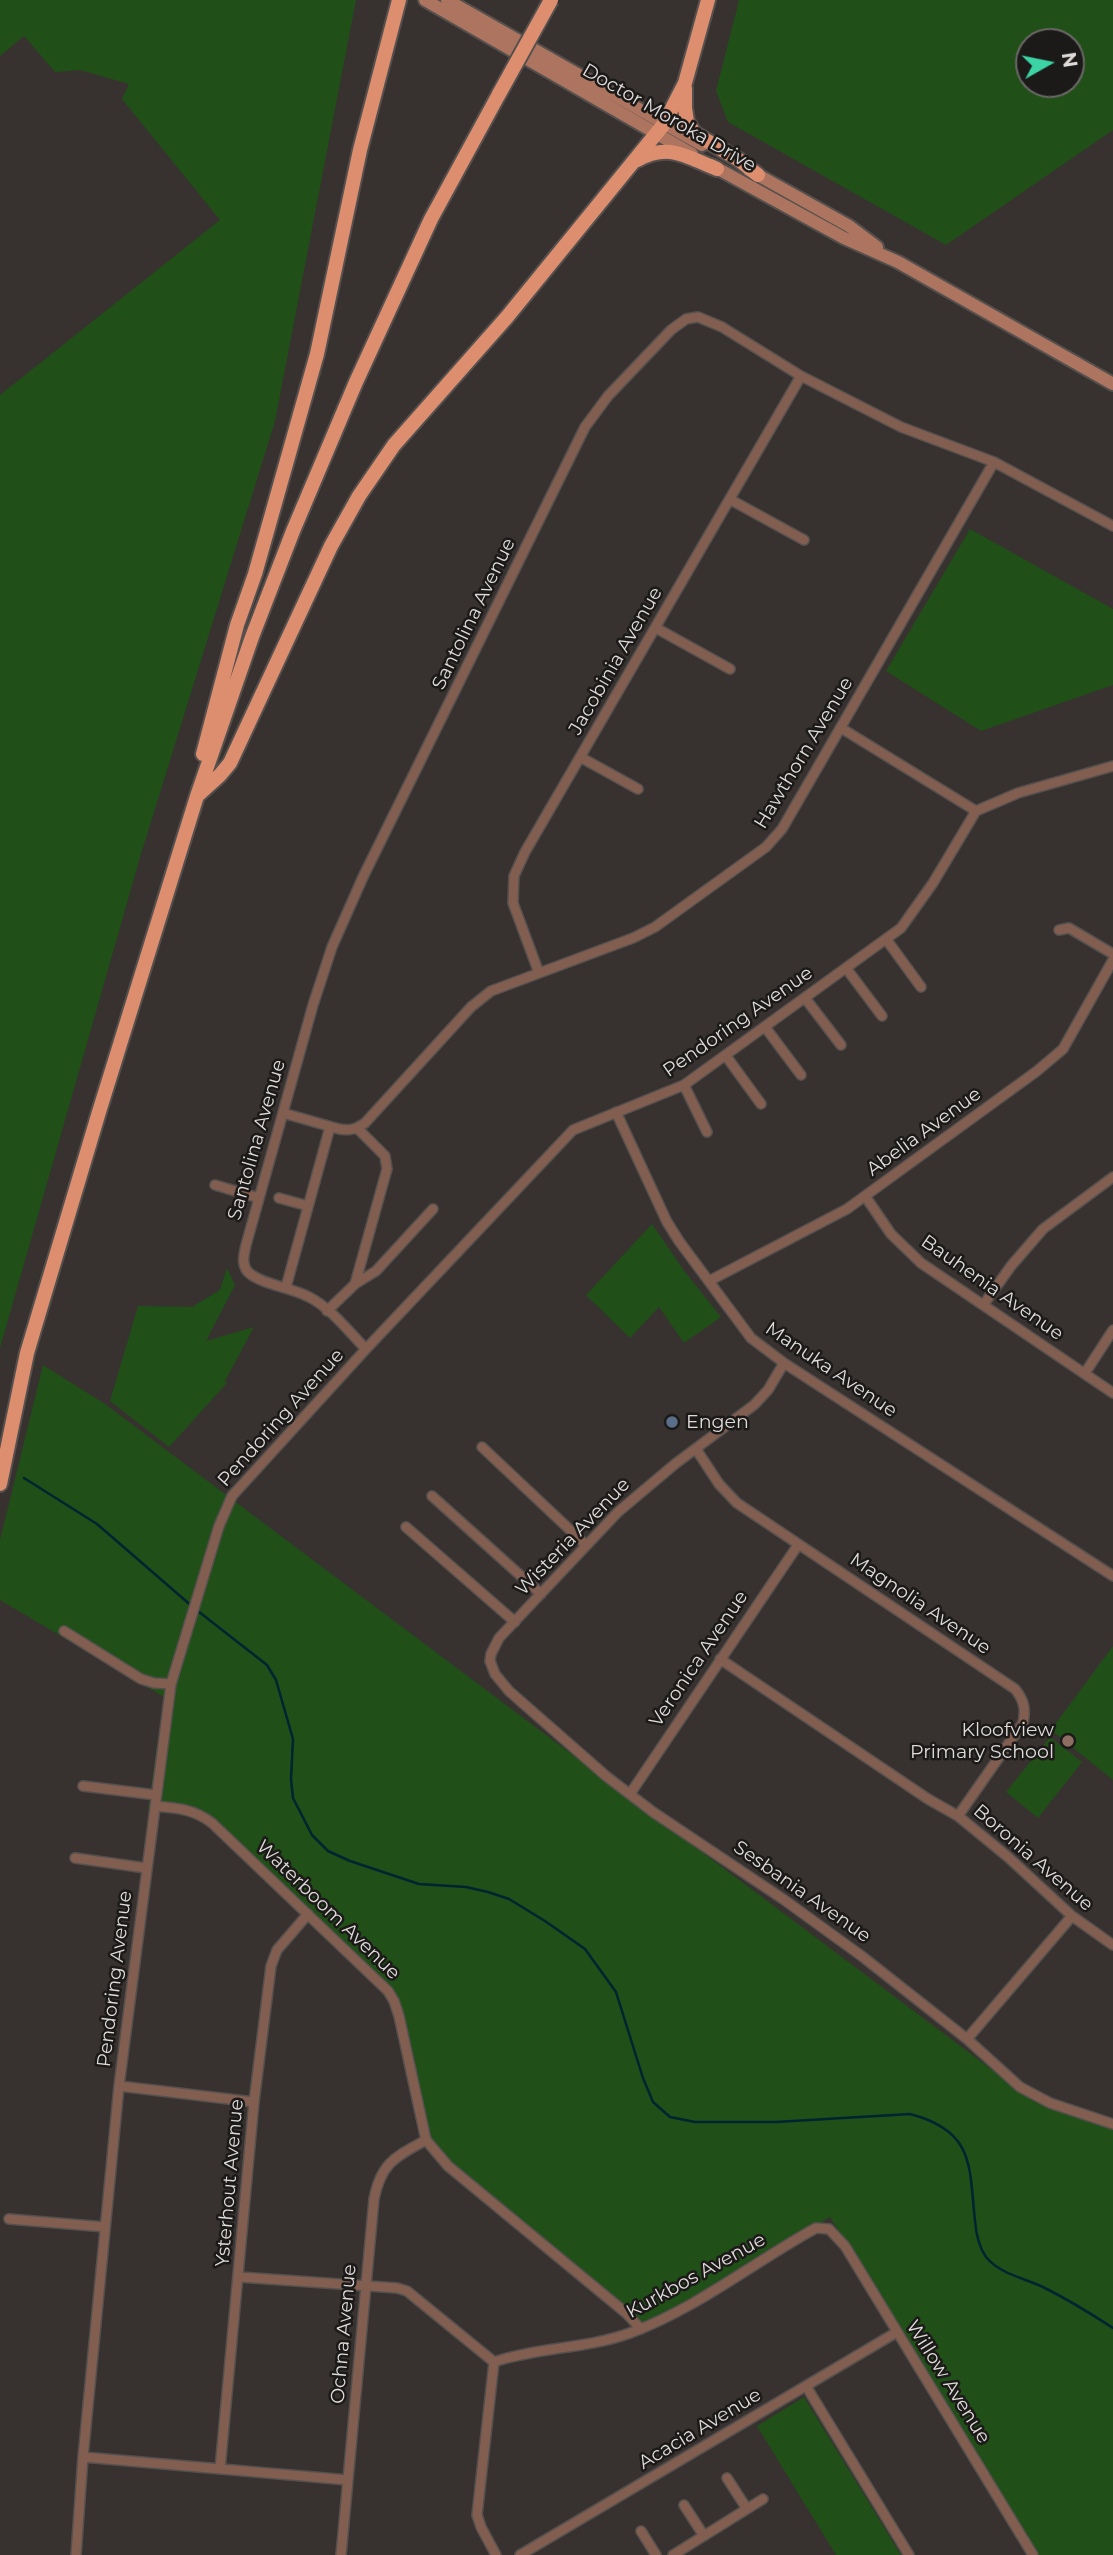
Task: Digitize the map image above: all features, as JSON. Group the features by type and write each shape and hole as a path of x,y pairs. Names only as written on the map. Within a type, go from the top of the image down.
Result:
{"highway":[{"path":"197,796 200,767 223,675 317,354 360,150 399,0"},
{"path":"0,1484 27,1353 197,796 252,638 293,531 356,382 431,219 551,0"},
{"path":"197,796 230,763 331,545 359,496 394,445 507,317 660,129 685,83 708,0"},
{"path":"685,83 687,121 694,133 739,160 758,175"},
{"path":"636,161 651,153 673,150 717,169"}],"main road":[{"name":"Doctor Moroka Drive","path":"425,0 660,129 758,175 849,226 898,262"},
{"name":"Doctor Moroka Drive","path":"447,0 660,129 717,169 844,238 898,262 1113,384"}],"street":[{"name":"Santolina Avenue","path":"366,1349 316,1300 262,1280 245,1268 243,1256 313,1005 332,947 363,877 590,419 608,396 671,330 686,319 698,317 722,327 801,376 901,427 994,462 1113,526"},
{"name":"Jacobinia Avenue","path":"538,973 513,903 514,876 801,376"},
{"name":"Hawthorn Avenue","path":"357,1128 365,1123 480,999 491,991 633,938 655,927 766,847 782,830 994,462"},
{"path":"731,500 804,540"},
{"path":"656,628 730,668"},
{"path":"841,728 975,811 1018,793 1113,766"},
{"path":"580,757 638,789"},
{"name":"Pendoring Avenue","path":"76,2555 118,2086 171,1684 219,1526 232,1496 366,1349 573,1130 684,1085 886,939 908,920 975,811"},
{"path":"1059,930 1069,928 1113,954"},
{"path":"886,939 921,987"},
{"name":"Abelia Avenue","path":"709,1281 847,1209 1057,1054 1063,1049 1113,960"},
{"path":"846,968 882,1016"},
{"path":"805,998 841,1045"},
{"path":"765,1027 801,1075"},
{"path":"726,1056 761,1104"},
{"path":"684,1085 707,1132"},
{"name":"Manuka Avenue","path":"616,1112 667,1222 751,1338 784,1363 1113,1576"},
{"path":"282,1113 330,1127 348,1130 357,1128 385,1156 387,1169 355,1284"},
{"path":"286,1287 330,1127"},
{"path":"984,1304 1010,1266 1043,1229 1113,1177"},
{"path":"215,1185 258,1198"},
{"name":"Bauhenia Avenue","path":"865,1196 904,1248 938,1276 1113,1392"},
{"path":"279,1198 308,1206"},
{"path":"327,1311 355,1284 376,1271 433,1209"},
{"path":"1085,1373 1113,1330"},
{"name":"Wisteria Avenue","path":"490,1661 497,1642 586,1545 640,1492 754,1405 768,1390 784,1363"},
{"path":"482,1447 586,1545"},
{"name":"Magnolia Avenue","path":"696,1449 719,1484 737,1503 1015,1689 1022,1697 1025,1713 1023,1723 958,1816"},
{"path":"432,1496 541,1594"},
{"path":"406,1527 515,1622"},
{"name":"Veronica Avenue","path":"629,1794 798,1545"},
{"path":"64,1632 141,1679 171,1684"},
{"name":"Boronia Avenue","path":"720,1659 928,1799 958,1816 1008,1857 1072,1916 1113,1945"},
{"name":"Sesbania Avenue","path":"490,1661 495,1674 509,1691 629,1794 863,1957 967,2039 1020,2087 1035,2097 1113,2124"},
{"name":"Waterboom Avenue","path":"83,1786 156,1800 206,1818 309,1914 388,1991 394,2001 426,2140 448,2166 626,2313 641,2329"},
{"path":"75,1858 146,1868"},
{"name":"Ysterhout Avenue","path":"220,2469 254,2102 274,1956 309,1914"},
{"path":"967,2039 1072,1916"},
{"path":"118,2086 254,2102"},
{"name":"Ochna Avenue","path":"341,2555 378,2178 395,2159 426,2140"},
{"path":"9,2219 105,2227"},
{"name":"Kurkbos Avenue","path":"494,2362 598,2342 641,2329 673,2313 816,2228 829,2229"},
{"name":"Willow Avenue","path":"829,2229 845,2246 1033,2555"},
{"path":"239,2277 397,2288 407,2291 494,2362 477,2515 496,2555"},
{"name":"Acacia Avenue","path":"520,2555 897,2332"},
{"path":"806,2386 909,2555"},
{"path":"83,2457 348,2480"},
{"path":"727,2478 747,2509"},
{"path":"673,2555 763,2499"},
{"path":"684,2505 704,2536"},
{"path":"641,2531 656,2555"}],"green space":[{"path":"0,0 356,0 275,421 141,854 0,1348 0,395 220,220 122,99 129,84 80,70 55,72 24,36 0,56"},
{"path":"739,0 1113,0 1113,130 946,245 728,122 716,91"},
{"path":"970,529 1113,609 1113,685 981,731 886,671"},
{"path":"652,1224 721,1317 684,1343 659,1307 630,1338 586,1295"},
{"path":"227,1268 235,1285 206,1341 254,1327 225,1381 227,1383 169,1447 110,1401 138,1306 192,1307 220,1290"},
{"path":"43,1365 105,1404 1035,2102 1113,2128 1113,2555 1035,2555 830,2217 649,2328 425,2144 392,1997 201,1816 148,1809 164,1697 0,1600 0,1540"},
{"path":"1113,1646 1113,1780 1051,1730"},
{"path":"1050,1737 1082,1762 1038,1818 1006,1792"},
{"path":"804,2397 901,2555 836,2555 757,2426"}],"waterway":[{"path":"24,1478 97,1524 194,1608 267,1665 276,1680 293,1739 293,1798 312,1835 328,1851 419,1884 466,1887 509,1899 585,1949 616,1992 653,2102 670,2117 695,2122 776,2122 910,2114 947,2130 965,2153 975,2226 986,2257 1005,2272 1052,2292 1113,2328"}],"place":[{"name":"Engen","path":"672,1422"},
{"name":"Kloofview Primary School","path":"1068,1741"}]}
